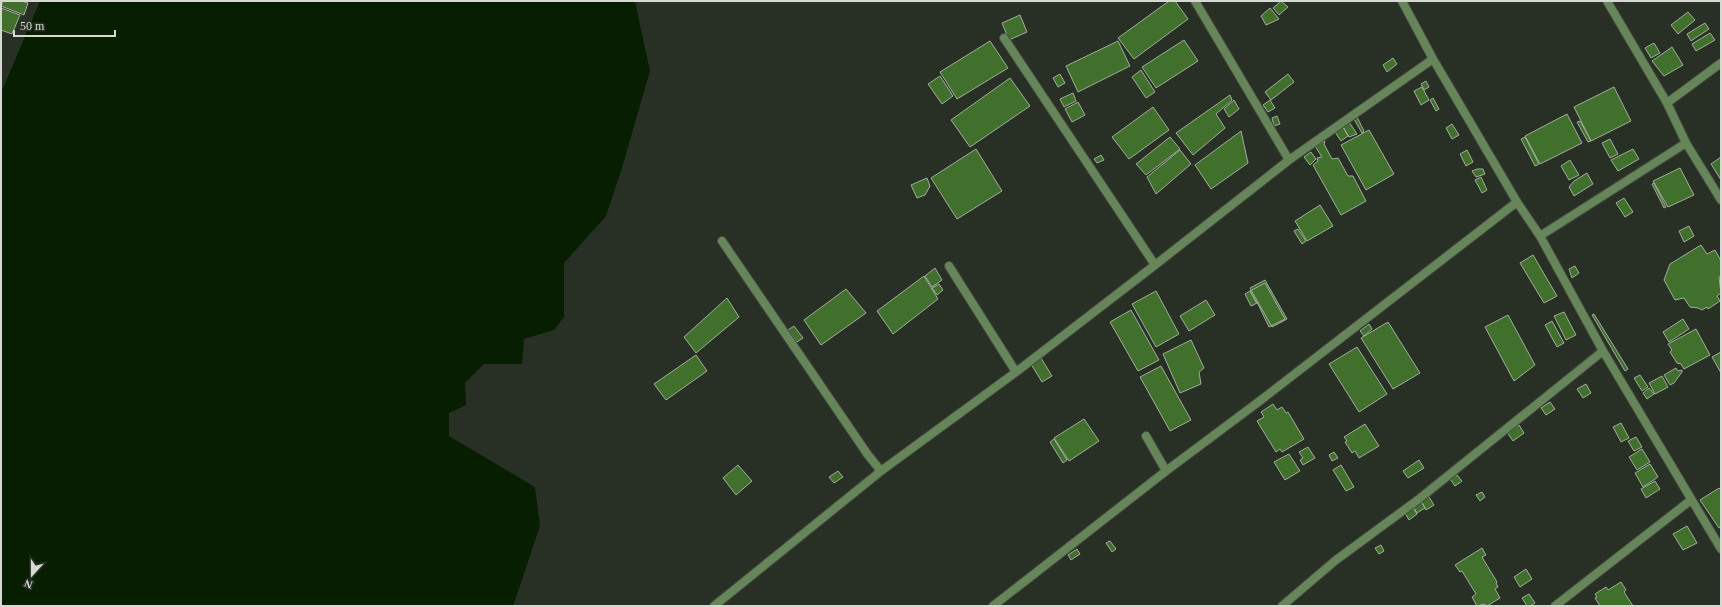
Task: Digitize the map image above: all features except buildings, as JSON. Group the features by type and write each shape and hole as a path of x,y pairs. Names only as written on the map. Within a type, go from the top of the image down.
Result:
{"street":[{"path":"1195,1 1289,160"},
{"path":"1402,1 1432,59 1517,202 1540,236 1603,351 1721,549"},
{"path":"1607,1 1667,103 1686,143 1721,200"},
{"path":"1004,38 1156,265"},
{"path":"714,606 881,471 1016,372 1156,265 1289,160 1432,59"},
{"path":"1667,103 1721,63"},
{"path":"1540,236 1686,143"},
{"path":"993,606 1166,471 1274,391 1517,202"},
{"path":"722,241 868,455 881,471"},
{"path":"949,266 1016,372"},
{"path":"1282,606 1336,560 1418,499 1603,351"},
{"path":"1146,436 1166,471"},
{"path":"1555,606 1691,500"}],"shaded area":[{"path":"40,1 635,1 650,71 621,171 606,216 564,263 564,317 554,330 524,339 522,364 484,364 465,383 466,405 449,413 449,436 535,487 540,526 513,606 1,606 1,93"}]}
